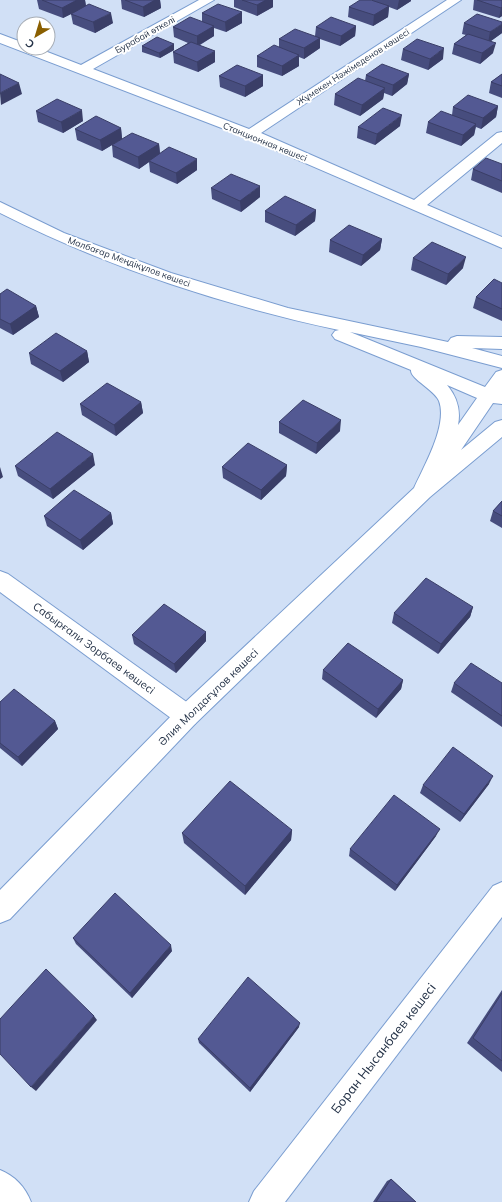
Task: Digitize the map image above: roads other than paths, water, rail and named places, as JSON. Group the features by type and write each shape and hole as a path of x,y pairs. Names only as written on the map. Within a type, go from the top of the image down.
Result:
{"street":[{"name":"Жұмекен Нәжімеденов көшесі","path":"250,134 455,0"},
{"name":"Бурабай өткелі","path":"82,70 200,1"},
{"name":"Станционная көшесі","path":"0,38 16,45"},
{"name":"Станционная көшесі","path":"45,56 250,134 502,242"},
{"path":"416,206 502,136"},
{"name":"Малбағар Меңдіқұлов көшесі","path":"0,207 58,236 165,277 286,313 421,341 502,362"},
{"name":"Малбағар Меңдіқұлов көшесі","path":"286,313 495,396"},
{"path":"421,341 502,343"},
{"path":"403,360 434,383 448,401 450,426 423,492"},
{"name":"Әлия Молдағұлов көшесі","path":"423,492 495,396 502,376"},
{"name":"Әлия Молдағұлов көшесі","path":"0,909 187,716 423,492 502,427"},
{"name":"Сабырғали Зорбаев көшесі","path":"0,580 187,716"},
{"name":"Боран Нысанбаев көшесі","path":"265,1202 502,894"},
{"path":"0,1186 15,1202"}]}
